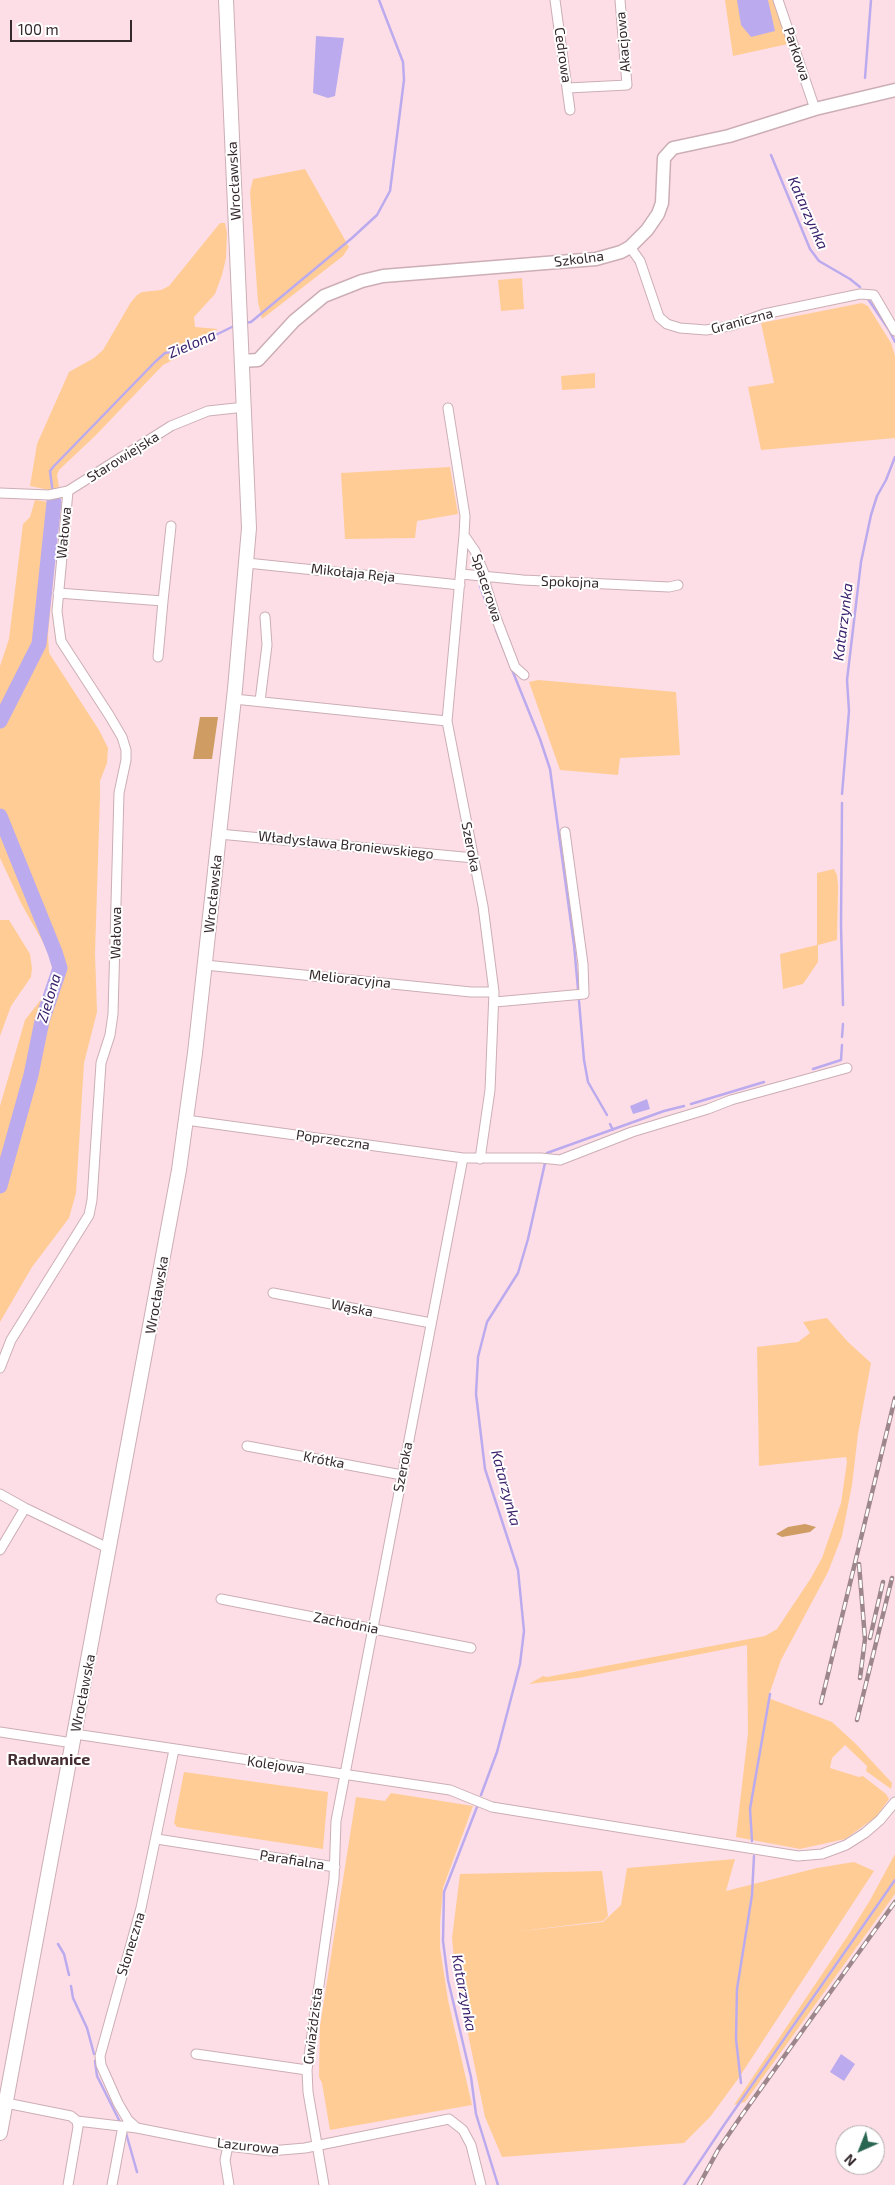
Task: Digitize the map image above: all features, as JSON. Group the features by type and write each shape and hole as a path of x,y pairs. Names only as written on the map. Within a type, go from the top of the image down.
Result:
{"main road":[{"name":"Wrocławska","path":"0,2133 4,2096 74,1739 162,1266 186,1120 234,699 249,528 226,0"}],"street":[{"name":"Cedrowa","path":"555,0 570,110"},
{"name":"Akacjowa","path":"568,88 627,85 620,0"},
{"name":"Parkowa","path":"778,0 815,109"},
{"name":"Szkolna","path":"242,361 258,360 294,321 324,296 362,280 383,276 596,259 621,252 630,247 647,230 661,209 664,158 670,150 680,145 729,136 815,109 895,90"},
{"name":"Graniczna","path":"630,247 640,261 659,317 667,324 691,330 714,329 730,326 764,314 860,294 874,295 895,331"},
{"name":"Starowiejska","path":"0,493 49,495 64,492 171,426 208,411 245,407"},
{"path":"448,408 466,516 464,535"},
{"name":"Wałowa","path":"0,1368 11,1340 89,1215 92,1200 101,1063 110,1035 114,1006 119,793 126,760 126,750 122,737 109,715 61,641 58,629 64,492"},
{"path":"158,658 171,526"},
{"name":"Szeroka","path":"464,535 447,721 486,919 495,1002 490,1090 480,1159"},
{"name":"Spacerowa","path":"464,535 475,551 485,576 486,586 495,615 515,667 524,675"},
{"name":"Mikołaja Reja","path":"247,563 460,585"},
{"name":"Spokojna","path":"461,574 670,587 678,585"},
{"path":"58,596 164,601"},
{"path":"260,701 267,645 265,617"},
{"path":"234,699 447,721"},
{"path":"495,1002 584,994 583,964 565,832"},
{"name":"Władysława Broniewskiego","path":"219,834 474,858"},
{"name":"Melioracyjna","path":"205,965 471,992 494,992"},
{"name":"Poprzeczna","path":"186,1120 463,1158 541,1158 560,1160 632,1132 732,1100 847,1068"},
{"name":"Szeroka","path":"344,1776 463,1158"},
{"name":"Wąska","path":"273,1293 431,1323"},
{"name":"Krótka","path":"246,1446 402,1475"},
{"path":"0,1494 110,1549"},
{"path":"0,1550 25,1508"},
{"name":"Zachodnia","path":"221,1599 472,1648"},
{"name":"Kolejowa","path":"0,1732 174,1750 450,1790 492,1807 798,1856 822,1854 846,1846 866,1833 895,1802"},
{"name":"Słoneczna","path":"137,2128 128,2120 118,2103 101,2065 100,2056 141,1908 157,1839 174,1750"},
{"name":"Parafialna","path":"157,1839 336,1866 336,1821 344,1776"},
{"name":"Gwiaździsta","path":"324,2185 308,2092 307,2070 336,1866"},
{"path":"196,2054 307,2070"},
{"path":"4,2096 71,2116 77,2121 78,2127 68,2185"},
{"name":"Lazurowa","path":"77,2121 137,2128 228,2146 270,2151 317,2145 449,2119 464,2130 471,2145 481,2185"},
{"path":"112,2185 123,2126"},
{"path":"228,2146 225,2160 229,2185"}],"shaded area":[{"path":"725,0 773,0 788,44 733,56"},
{"path":"737,0 768,0 775,31 751,37 741,25"},
{"path":"316,36 344,38 335,96 328,98 313,93"},
{"path":"305,169 349,247 343,256 262,319 258,302 250,192 253,179"},
{"path":"220,223 225,223 227,233 226,258 222,275 215,294 194,317 195,327 218,329 186,344 185,354 163,365 96,435 59,470 57,475 59,487 49,490 30,486 37,444 69,372 94,358 103,350 137,295 142,292 161,290 169,286"},
{"path":"522,278 524,309 501,311 498,280"},
{"path":"862,303 868,306 891,343 895,356 895,438 761,450 748,387 774,383 761,323"},
{"path":"595,373 595,388 562,390 561,376"},
{"path":"450,467 458,514 417,521 415,538 345,539 341,473"},
{"path":"35,500 60,504 48,635 49,653 99,730 108,748 107,763 100,781 95,953 97,1012 84,1063 76,1193 69,1218 32,1267 0,1322 0,1106 25,1020 46,993 51,982 53,967 49,953 22,905 0,858 0,666 9,639 23,524 30,517"},
{"path":"538,680 676,692 680,755 620,758 618,775 560,770 529,682"},
{"path":"200,717 218,717 212,759 193,759"},
{"path":"834,869 837,875 838,886 837,940 818,945 818,962 803,984 783,989 780,954 817,945 817,873"},
{"path":"0,920 9,920 30,954 32,968 31,977 11,1006 0,1036"},
{"path":"647,1099 650,1109 633,1114 630,1106"},
{"path":"827,1318 848,1342 871,1363 842,1536 828,1572 781,1660 768,1698 832,1722 856,1744 892,1783 891,1789 866,1771 867,1766 845,1745 832,1758 830,1768 859,1777 863,1776 886,1794 889,1799 876,1817 845,1839 800,1849 736,1837 748,1733 747,1645 578,1678 529,1684 543,1676 547,1677 765,1636 777,1629 822,1558 841,1503 847,1462 846,1457 759,1466 757,1347 798,1342 810,1333 803,1322"},
{"path":"805,1524 816,1527 810,1532 782,1537 776,1534 788,1527"},
{"path":"184,1772 328,1792 323,1849 177,1827 174,1823"},
{"path":"391,1793 473,1806 443,1888 440,1923 440,1948 448,2000 472,2105 330,2130 322,2083 319,2077 320,2026 356,1797 385,1801"},
{"path":"895,1854 895,1894 745,2102 734,2105 847,1937 869,1902"},
{"path":"735,1859 726,1891 817,1868 854,1862 874,1871 738,2079 710,2117 684,2143 502,2157 485,2117 455,1970 452,1938 460,1874 602,1871 608,1916 603,1921 513,1932 603,1922 621,1905 627,1868"},
{"path":"841,2054 855,2064 844,2081 830,2072"}],"waterway":[{"name":"Zielona","path":"244,323 251,322 352,238 377,215 390,191 404,80 403,62 379,0"},
{"path":"865,78 871,0"},
{"name":"Katarzynka","path":"771,155 810,249 819,261 860,287"},
{"name":"Katarzynka","path":"868,299 895,342"},
{"name":"Zielona","path":"54,502 50,471 155,362 165,353 187,349 236,325"},
{"name":"Katarzynka","path":"842,794 849,711 847,680 861,562 877,496 895,457"},
{"name":"Zielona","path":"0,721 39,644 54,502"},
{"path":"480,586 488,608"},
{"path":"496,630 540,739 550,769 574,945 578,989"},
{"name":"Katarzynka","path":"842,803 841,925 843,1005"},
{"name":"Zielona","path":"0,816 60,968 42,1021 31,1075 0,1186"},
{"path":"579,1001 584,1060 588,1082 607,1115"},
{"name":"Katarzynka","path":"842,1037 843,1024"},
{"name":"Katarzynka","path":"813,1069 841,1060 842,1045"},
{"name":"Katarzynka","path":"691,1104 764,1082"},
{"name":"Katarzynka","path":"547,1153 664,1111 684,1106"},
{"name":"Katarzynka","path":"610,1124 613,1130"},
{"name":"Katarzynka","path":"481,1795 497,1752 520,1664 524,1631 518,1570 485,1469 476,1394 478,1357 487,1322 518,1273 528,1239 545,1163"},
{"path":"752,1841 750,1809 770,1694"},
{"name":"Katarzynka","path":"477,1807 444,1892 443,1941 448,1980 471,2077 476,2114 498,2185"},
{"path":"741,2083 736,2039 737,1989 752,1895 754,1856"},
{"path":"684,2185 895,1880"},
{"path":"58,1944 64,1954 69,1975"},
{"path":"71,1986 73,1998 87,2028 94,2054"},
{"path":"95,2061 97,2076 120,2122"},
{"path":"126,2133 137,2172"}],"railway":[{"path":"821,1703 895,1398"},
{"path":"859,1564 865,1639 860,1678"},
{"path":"857,1720 892,1578"},
{"path":"870,1638 883,1582"},
{"path":"699,2185 718,2150 742,2115 895,1902"}],"district":[{"name":"Radwanice","path":"49,1760"}]}
